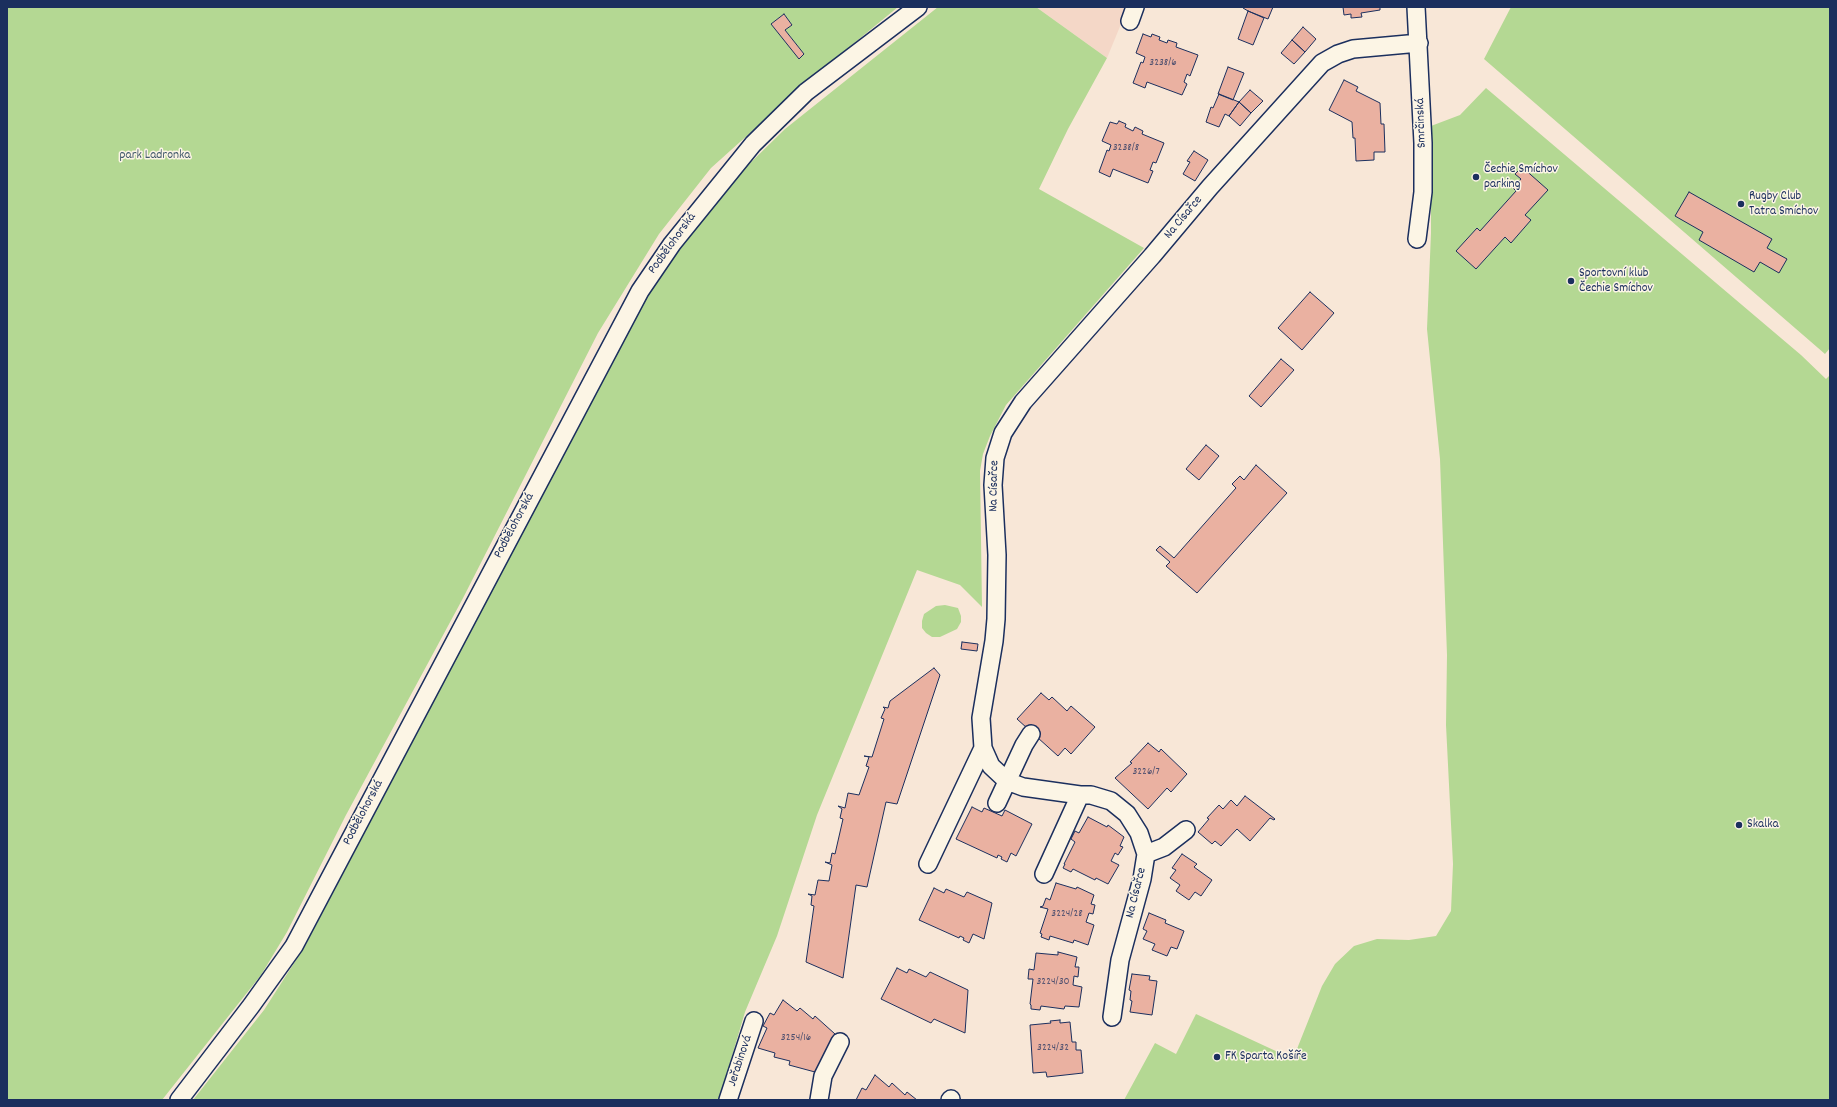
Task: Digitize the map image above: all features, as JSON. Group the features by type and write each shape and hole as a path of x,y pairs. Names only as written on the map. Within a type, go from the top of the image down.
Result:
{"street":[{"name":"Podbělohorská","path":"179,1100 252,1006 294,946 640,291 702,205 753,144 806,92 918,7"},
{"name":"Smrčinská","path":"1416,7 1423,143 1423,192 1417,239"},
{"name":"Na Císařce","path":"1112,1017 1120,960 1142,880 1146,854 1139,832 1127,814 1111,801 1091,795 1080,795 1023,787 1007,781 991,766 983,748 981,718 994,641 996,612 997,555 993,486 995,458 1003,433 1023,402 1152,256 1210,187 1322,63 1338,54 1353,49 1418,43"},
{"path":"997,803 1024,745 1031,734"},
{"path":"928,864 983,748"},
{"path":"1044,874 1080,795"},
{"path":"1146,854 1164,847 1186,830"},
{"name":"Jeřabinová","path":"728,1100 754,1021"},
{"path":"819,1100 823,1076 840,1042"}],"shaded area":[{"path":"1036,7 1128,7 1107,58"}],"green space":[{"name":"park Ladronka","path":"7,7 898,7 808,81 711,168 659,234 598,333 462,600 346,815 287,932 261,975 162,1100 7,1100","holes":["784,14 792,25 785,30 804,54 799,58 771,24"]},
{"path":"938,7 1036,7 1107,58 1068,129 1039,189 1144,248 1006,405 990,436 983,454 980,471 982,607 960,585 917,570 817,815 777,936 745,1012 719,1100 193,1100 264,1010 305,946 644,301 696,225 738,175 785,129"},
{"name":"Rugby Club Tatra Smíchov","path":"1511,7 1830,7 1830,348 1825,354 1484,59"},
{"path":"1486,88 1801,355 1826,379 1830,375 1830,1100 1124,1100 1155,1043 1176,1054 1196,1014 1293,1059 1322,986 1335,964 1354,946 1377,939 1409,940 1436,936 1451,911 1453,864 1446,725 1447,655 1440,459 1427,329 1431,233 1431,126 1460,115"},
{"path":"945,605 958,608 961,616 961,622 957,629 940,637 932,637 922,628 924,614 936,606"}],"building":[{"path":"1273,7 1268,19 1248,11 1243,8"},
{"path":"1343,7 1380,7 1380,10 1361,13 1362,17 1351,18 1351,14 1344,15"},
{"path":"1248,11 1264,18 1253,45 1238,39"},
{"path":"784,14 792,25 785,30 804,54 799,59 771,24"},
{"path":"1303,27 1316,39 1305,52 1292,40"},
{"path":"1143,34 1151,37 1152,34 1160,37 1159,40 1167,43 1168,40 1177,43 1176,47 1198,55 1190,76 1187,74 1184,82 1187,84 1182,95 1147,82 1145,88 1133,83 1141,62 1143,63 1145,57 1136,53"},
{"path":"1292,40 1305,52 1294,64 1281,53"},
{"path":"1228,67 1244,73 1233,100 1218,94"},
{"path":"1344,80 1358,87 1356,91 1380,103 1381,124 1384,124 1385,152 1374,152 1374,160 1356,161 1355,138 1353,138 1352,122 1329,110"},
{"path":"1250,90 1263,101 1251,113 1239,102"},
{"path":"1219,94 1239,102 1229,116 1225,114 1219,127 1206,122 1211,107 1213,108"},
{"path":"1239,102 1251,113 1240,126 1229,116"},
{"path":"1119,121 1126,124 1125,127 1133,131 1135,127 1143,131 1142,134 1164,143 1156,163 1153,162 1150,170 1153,171 1148,183 1113,169 1110,177 1099,172 1107,150 1109,151 1111,145 1102,141 1110,122 1117,124"},
{"path":"1194,151 1208,160 1195,181 1183,174 1190,162 1187,161"},
{"path":"1522,167 1548,190 1525,215 1531,220 1511,243 1505,237 1476,269 1456,251 1477,228 1480,231 1516,191 1513,188 1521,179 1515,174"},
{"path":"1689,192 1772,239 1767,248 1787,259 1779,273 1760,262 1754,272 1699,240 1703,232 1675,216"},
{"path":"1310,292 1334,313 1302,350 1278,328"},
{"path":"1281,359 1294,370 1261,407 1249,396"},
{"path":"1206,445 1219,456 1199,480 1186,469"},
{"path":"1256,465 1287,493 1197,593 1166,566 1170,562 1156,550 1160,546 1174,558 1236,488 1232,484 1240,476 1244,480"},
{"path":"962,642 978,644 977,651 961,649"},
{"path":"934,668 940,675 897,804 886,802 867,887 856,885 843,978 806,962 814,906 811,905 812,896 808,894 815,895 818,880 829,881 832,865 825,862 830,863 832,853 835,854 843,819 840,818 842,809 838,806 845,808 848,793 859,795 869,767 866,766 869,757 864,756 872,757 884,719 881,718 885,709 883,707 888,708 890,701"},
{"path":"1041,693 1049,700 1052,697 1067,711 1071,706 1095,727 1071,754 1065,748 1058,756 1017,719"},
{"path":"1148,743 1159,752 1161,749 1187,774 1171,792 1167,788 1148,809 1115,778 1132,763 1130,762"},
{"path":"1245,796 1275,819 1270,818 1250,841 1237,829 1221,846 1215,841 1212,844 1198,832 1209,819 1207,818 1219,805 1223,809 1231,800 1237,806"},
{"path":"972,807 982,812 984,808 1002,816 1005,810 1032,824 1016,856 1011,853 1007,862 1001,859 1002,857 998,855 997,858 956,839"},
{"path":"1088,817 1107,827 1108,825 1124,837 1120,846 1123,847 1118,855 1115,853 1111,861 1119,865 1108,884 1096,878 1095,880 1073,869 1071,872 1063,868 1075,842 1071,839 1075,831 1079,833"},
{"path":"1182,854 1197,864 1194,867 1212,880 1201,896 1195,892 1189,900 1176,891 1180,885 1170,878 1176,870 1172,868"},
{"path":"1056,883 1076,889 1077,887 1094,895 1091,904 1095,905 1093,914 1089,913 1086,922 1094,925 1088,945 1074,940 1073,943 1050,936 1049,940 1041,937 1042,934 1040,933 1048,909 1040,907 1043,906 1046,898 1050,900"},
{"path":"934,888 944,893 946,889 964,897 967,892 992,903 984,939 973,934 969,943 963,940 964,938 960,936 959,938 919,920"},
{"path":"1149,913 1166,920 1165,923 1184,931 1177,949 1171,947 1167,956 1152,950 1155,944 1143,939 1147,931 1143,929"},
{"path":"1058,952 1077,957 1075,967 1079,967 1078,977 1074,976 1073,985 1082,987 1079,1007 1065,1006 1064,1009 1041,1006 1040,1010 1031,1009 1030,1004 1033,979 1028,979 1029,969 1034,970 1036,953 1058,955"},
{"path":"897,968 907,973 909,969 926,977 930,972 968,990 965,1033 934,1019 931,1023 881,999"},
{"path":"1132,974 1150,976 1149,980 1157,981 1152,1015 1130,1012 1132,1001 1130,1000 1131,991 1129,990"},
{"path":"783,1000 797,1011 800,1008 813,1019 815,1016 835,1034 815,1072 789,1065 790,1061 774,1057 775,1053 758,1048 767,1028 763,1026 770,1013 774,1015"},
{"path":"1060,1020 1060,1023 1070,1022 1072,1042 1076,1042 1076,1050 1081,1050 1083,1073 1047,1077 1046,1072 1033,1073 1030,1025 1051,1023 1050,1021"},
{"path":"875,1075 889,1087 892,1083 905,1095 907,1092 917,1100 856,1100 862,1088 866,1090"}],"place":[{"name":"Čechie Smíchov parking","path":"1476,177"},
{"name":"Rugby Club Tatra Smíchov","path":"1741,204"},
{"name":"Sportovní klub Čechie Smíchov","path":"1571,281"},
{"name":"Skalka","path":"1739,825"},
{"name":"FK Sparta Košíře","path":"1217,1057"}]}
